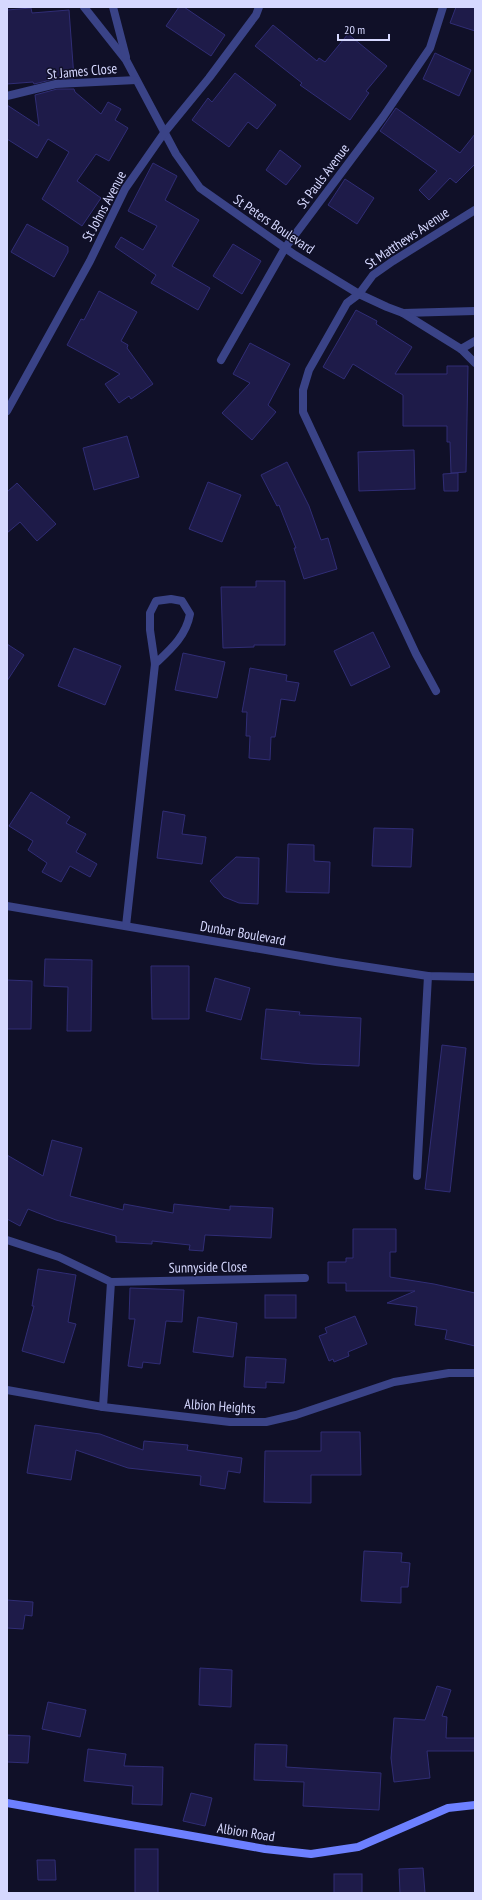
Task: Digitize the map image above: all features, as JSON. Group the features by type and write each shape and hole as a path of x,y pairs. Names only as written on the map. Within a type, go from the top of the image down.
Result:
{"street":[{"name":"St Peters Boulevard","path":"84,7 126,60 164,134 200,188 285,248 359,294 403,313 475,311"},
{"name":"St Peters Boulevard","path":"113,7 126,60"},
{"name":"St Johns Avenue","path":"7,411 90,261 125,188 164,134 209,78 256,15 259,7"},
{"name":"St Pauls Avenue","path":"221,360 285,248 383,117 430,48 443,7"},
{"name":"St James Close","path":"7,96 56,84 136,80"},
{"name":"St Matthews Avenue","path":"436,691 416,654 303,412 303,390 309,370 347,303 359,294 373,276 392,261 475,210"},
{"path":"403,313 462,349 475,363"},
{"path":"462,349 475,340"},
{"path":"126,926 141,776 155,664 150,630 150,613 156,601 171,599 182,601 190,614 188,624 179,641 155,664"},
{"name":"Dunbar Boulevard","path":"7,906 336,962 428,976 475,977"},
{"path":"417,1176 428,976"},
{"name":"Sunnyside Close","path":"7,1240 59,1257 111,1282 305,1278"},
{"path":"103,1407 111,1282"},
{"name":"Albion Heights","path":"7,1390 103,1407 230,1422 266,1422 296,1415 394,1382 448,1373 475,1373"},
{"name":"Albion Road","path":"7,1803 265,1849 311,1854 358,1847 448,1808 475,1805"}],"building":[{"path":"179,7 184,7 225,35 211,56 166,26"},
{"path":"456,7 475,7 475,31 450,23"},
{"path":"31,8 32,13 69,10 74,78 55,79 34,84 33,82 7,84 7,10"},
{"path":"273,25 317,61 319,58 325,62 348,34 387,66 366,91 369,93 350,120 300,85 302,83 255,46"},
{"path":"435,53 471,70 459,96 423,79"},
{"path":"235,73 276,105 257,129 248,122 229,147 192,120 208,98 212,102"},
{"path":"57,89 74,89 75,92 101,114 108,102 121,109 115,120 128,128 109,161 96,154 77,181 101,198 82,226 42,199 69,152 48,139 37,158 7,139 7,105 39,126 35,95"},
{"path":"396,108 460,153 475,134 475,164 456,183 450,178 429,200 419,190 437,171 380,131"},
{"path":"280,150 301,166 286,185 266,170"},
{"path":"153,163 177,176 165,200 199,220 172,266 210,288 198,310 151,283 156,275 115,247 121,237 143,250 157,226 128,211"},
{"path":"345,179 374,198 357,224 328,205"},
{"path":"27,224 68,247 68,252 54,277 11,252"},
{"path":"233,244 261,261 242,294 213,276"},
{"path":"99,291 137,312 121,341 128,345 127,348 153,384 131,399 129,396 119,403 105,384 120,374 67,345 81,319 84,320"},
{"path":"356,310 377,321 376,324 412,347 395,374 447,374 447,366 468,366 466,472 451,473 450,442 447,442 447,426 403,426 403,395 353,364 344,379 323,367"},
{"path":"250,343 290,364 268,405 276,412 252,440 222,413 250,383 233,374"},
{"path":"127,436 139,477 94,490 83,448"},
{"path":"414,450 415,489 359,491 358,452"},
{"path":"287,462 309,506 321,540 328,538 337,569 304,579 294,548 296,548 279,505 277,506 261,475"},
{"path":"458,473 458,491 444,491 443,474"},
{"path":"208,482 241,495 222,542 189,529"},
{"path":"17,483 56,524 37,541 20,522 7,533 7,492"},
{"path":"256,581 285,581 285,645 254,645 254,647 223,648 221,587 256,587"},
{"path":"373,632 390,667 351,686 334,651"},
{"path":"7,644 24,655 7,681"},
{"path":"74,648 121,666 105,705 58,686"},
{"path":"183,653 225,662 217,698 175,690"},
{"path":"250,668 287,675 286,681 299,683 295,701 281,699 275,737 271,737 270,760 249,758 250,736 246,736 247,712 242,712"},
{"path":"31,792 70,817 66,823 86,834 76,852 97,864 90,877 70,866 61,882 42,872 47,863 28,850 33,841 9,826"},
{"path":"163,811 185,815 182,834 206,837 202,864 157,858"},
{"path":"374,828 413,829 411,867 372,866"},
{"path":"288,844 314,845 314,861 330,862 329,893 286,892"},
{"path":"236,857 259,858 258,904 239,903 224,897 210,881"},
{"path":"45,959 92,960 91,1031 67,1031 68,987 44,986"},
{"path":"151,966 189,966 189,1019 152,1019"},
{"path":"215,978 250,988 241,1020 206,1011"},
{"path":"7,980 32,981 31,1029 7,1029"},
{"path":"266,1009 300,1012 299,1015 361,1018 359,1066 313,1064 261,1059"},
{"path":"442,1045 466,1048 450,1192 425,1189"},
{"path":"52,1140 82,1148 70,1196 123,1210 124,1204 173,1213 174,1204 230,1210 230,1206 273,1208 271,1238 205,1235 203,1251 189,1250 190,1245 152,1241 152,1244 116,1242 116,1236 56,1220 28,1209 20,1226 7,1219 7,1155 43,1176"},
{"path":"353,1229 396,1229 396,1252 390,1252 390,1277 434,1284 475,1293 475,1346 445,1339 447,1330 415,1325 417,1307 387,1303 415,1291 346,1291 346,1283 328,1283 328,1262 346,1262 346,1258 353,1258"},
{"path":"38,1269 76,1275 68,1322 76,1324 64,1363 22,1351 34,1306 32,1306"},
{"path":"130,1288 184,1290 182,1322 166,1321 160,1364 143,1362 142,1368 128,1366 135,1319 129,1319"},
{"path":"265,1295 296,1295 296,1318 265,1318"},
{"path":"355,1316 367,1344 348,1352 349,1356 334,1362 333,1359 329,1361 319,1336 327,1333 325,1328"},
{"path":"198,1317 237,1323 233,1357 193,1352"},
{"path":"246,1357 286,1359 284,1383 266,1382 266,1388 244,1387"},
{"path":"35,1425 100,1434 143,1450 144,1441 188,1445 187,1450 242,1458 240,1473 228,1471 225,1489 200,1485 201,1476 128,1468 76,1450 71,1480 27,1473"},
{"path":"321,1432 360,1432 361,1475 311,1475 311,1503 264,1502 265,1451 321,1451"},
{"path":"364,1551 402,1553 401,1562 410,1563 408,1587 401,1587 401,1603 361,1601"},
{"path":"7,1600 33,1602 32,1616 25,1615 23,1629 7,1628"},
{"path":"200,1668 232,1670 231,1707 199,1705"},
{"path":"437,1686 451,1690 442,1716 447,1717 446,1738 475,1738 475,1751 427,1751 430,1778 394,1782 391,1758 394,1718 425,1720"},
{"path":"48,1702 86,1710 80,1737 42,1729"},
{"path":"7,1735 30,1736 28,1763 7,1762"},
{"path":"255,1744 287,1745 286,1767 381,1773 379,1810 303,1806 304,1782 254,1780"},
{"path":"88,1749 126,1754 124,1766 163,1767 162,1805 132,1804 133,1786 84,1781"},
{"path":"191,1793 212,1798 205,1826 183,1821"},
{"path":"135,1849 158,1849 158,1893 135,1893"},
{"path":"37,1860 55,1860 56,1880 38,1880"},
{"path":"423,1868 425,1893 400,1893 399,1869"},
{"path":"334,1874 362,1874 362,1893 334,1893"}]}
